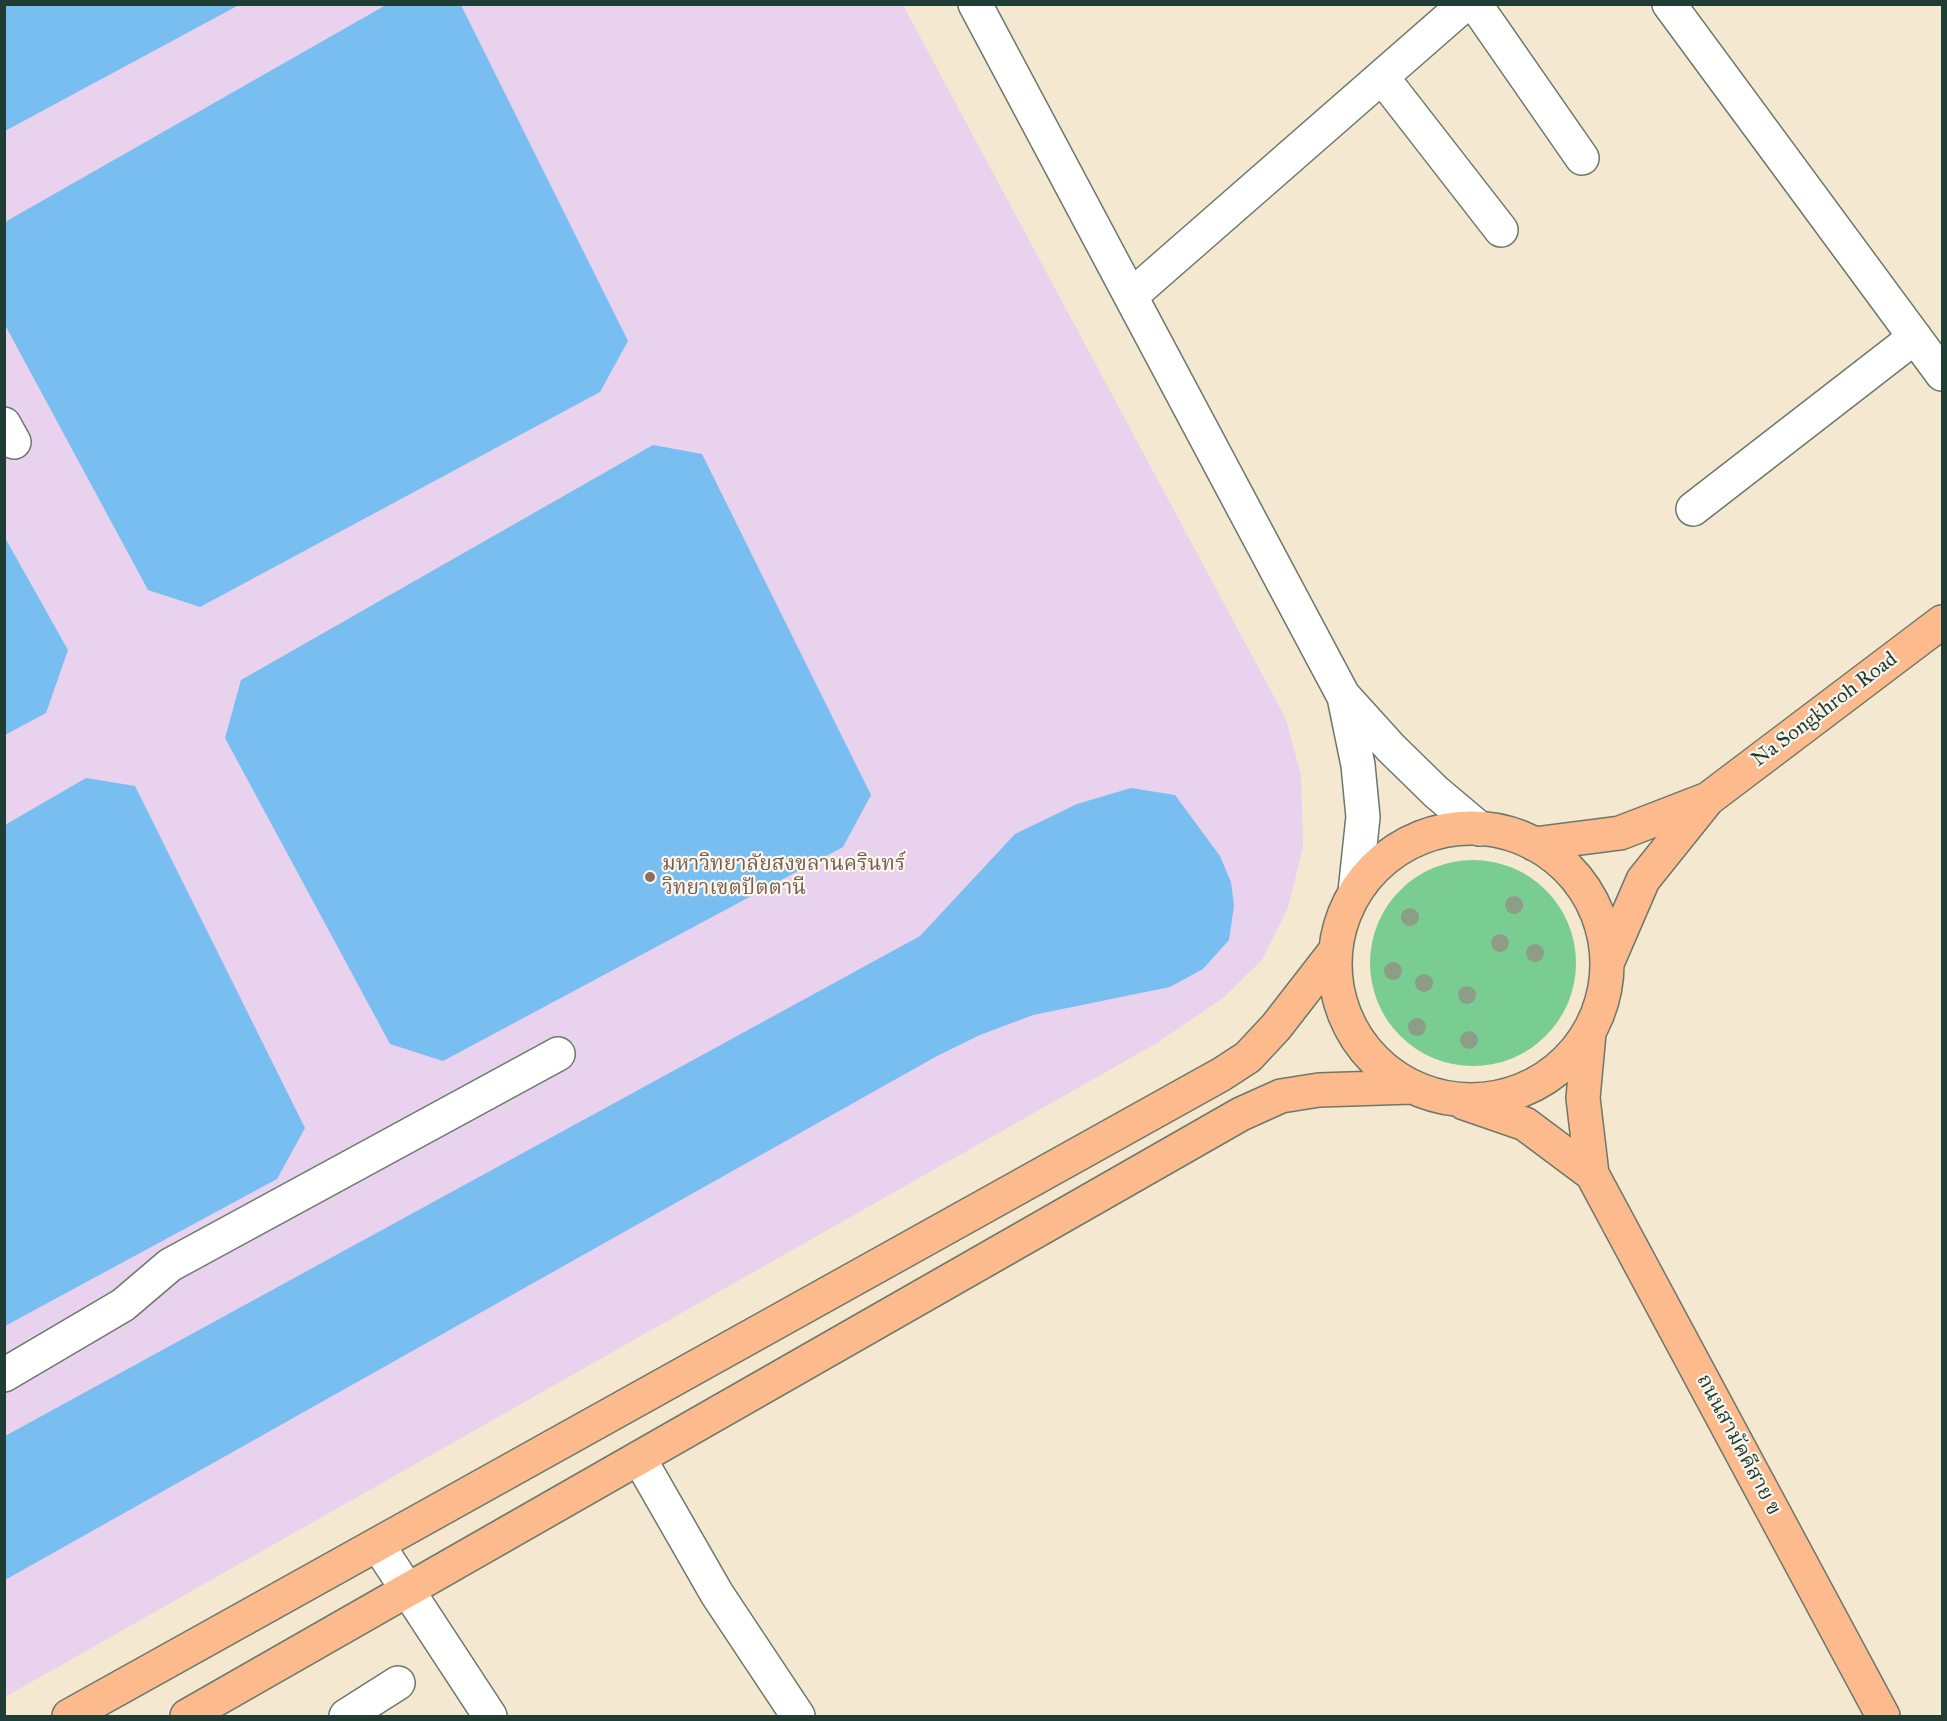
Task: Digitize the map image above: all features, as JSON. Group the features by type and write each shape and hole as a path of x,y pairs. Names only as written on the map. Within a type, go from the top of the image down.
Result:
{"main road":[{"name":"Na Songkhroh Road","path":"1608,961 1643,880 1708,799 1942,622"},
{"name":"Na Songkhroh Road","path":"1534,844 1620,833 1708,799"},
{"path":"1412,1087 1378,1064 1352,1031 1337,993 1335,951 1341,920 1355,892 1378,864 1409,843 1444,831 1480,829 1508,833 1534,844 1564,864 1587,892 1602,925 1608,961 1604,998 1589,1033 1564,1065 1530,1087 1491,1099 1450,1099"},
{"path":"69,1716 1222,1074 1248,1057 1262,1042 1335,951"},
{"name":"ถนนสามัคคีสาย ข","path":"1589,1033 1583,1098 1592,1174 1883,1716"},
{"path":"187,1716 1242,1114 1281,1096 1319,1090 1412,1087"},
{"name":"ถนนสามัคคีสาย ข","path":"1412,1087 1525,1124 1592,1174"}],"street":[{"path":"975,4 1343,695 1391,748 1436,792 1480,829"},
{"path":"1131,296 1465,4"},
{"path":"1475,4 1582,158"},
{"path":"1669,4 1942,374"},
{"path":"1382,77 1501,230"},
{"path":"1693,508 1915,337"},
{"path":"1343,695 1358,765 1363,817 1355,892"},
{"path":"4,1375 123,1305 170,1264 558,1054"},
{"path":"639,1458 717,1594 798,1716"},
{"path":"378,1545 490,1716"},
{"path":"346,1716 398,1683"}],"shaded area":[{"name":"มหาวิทยาลัยสงขลานครินทร์ วิทยาเขตปัตตานี","path":"5,5 903,5 1286,719 1301,775 1303,847 1288,908 1262,960 1223,998 1157,1043 5,1697"}],"green space":[{"path":"1463,860 1483,860 1503,864 1522,872 1546,890 1564,914 1572,933 1576,963 1572,993 1564,1012 1546,1036 1522,1054 1503,1062 1483,1066 1463,1066 1443,1062 1424,1054 1408,1043 1393,1028 1382,1012 1374,993 1370,973 1370,953 1374,933 1382,914 1393,898 1408,883 1424,872 1443,864"}],"water":[{"path":"5,4 239,4 239,5 5,131"},
{"path":"386,5 461,5 628,341 600,392 200,607 148,590 5,325 5,222"},
{"path":"653,445 702,454 871,795 843,847 443,1061 390,1044 225,738 241,680"},
{"path":"4,536 68,650 46,713 5,735"},
{"path":"86,778 135,786 305,1128 277,1179 5,1326 5,825"},
{"path":"1131,788 1175,795 1220,856 1231,882 1234,906 1229,940 1203,969 1170,987 1033,1015 980,1035 937,1056 5,1580 5,1436 920,936 1015,834 1077,804"}],"place":[{"name":"มหาวิทยาลัยสงขลานครินทร์ วิทยาเขตปัตตานี","path":"650,877"}]}
